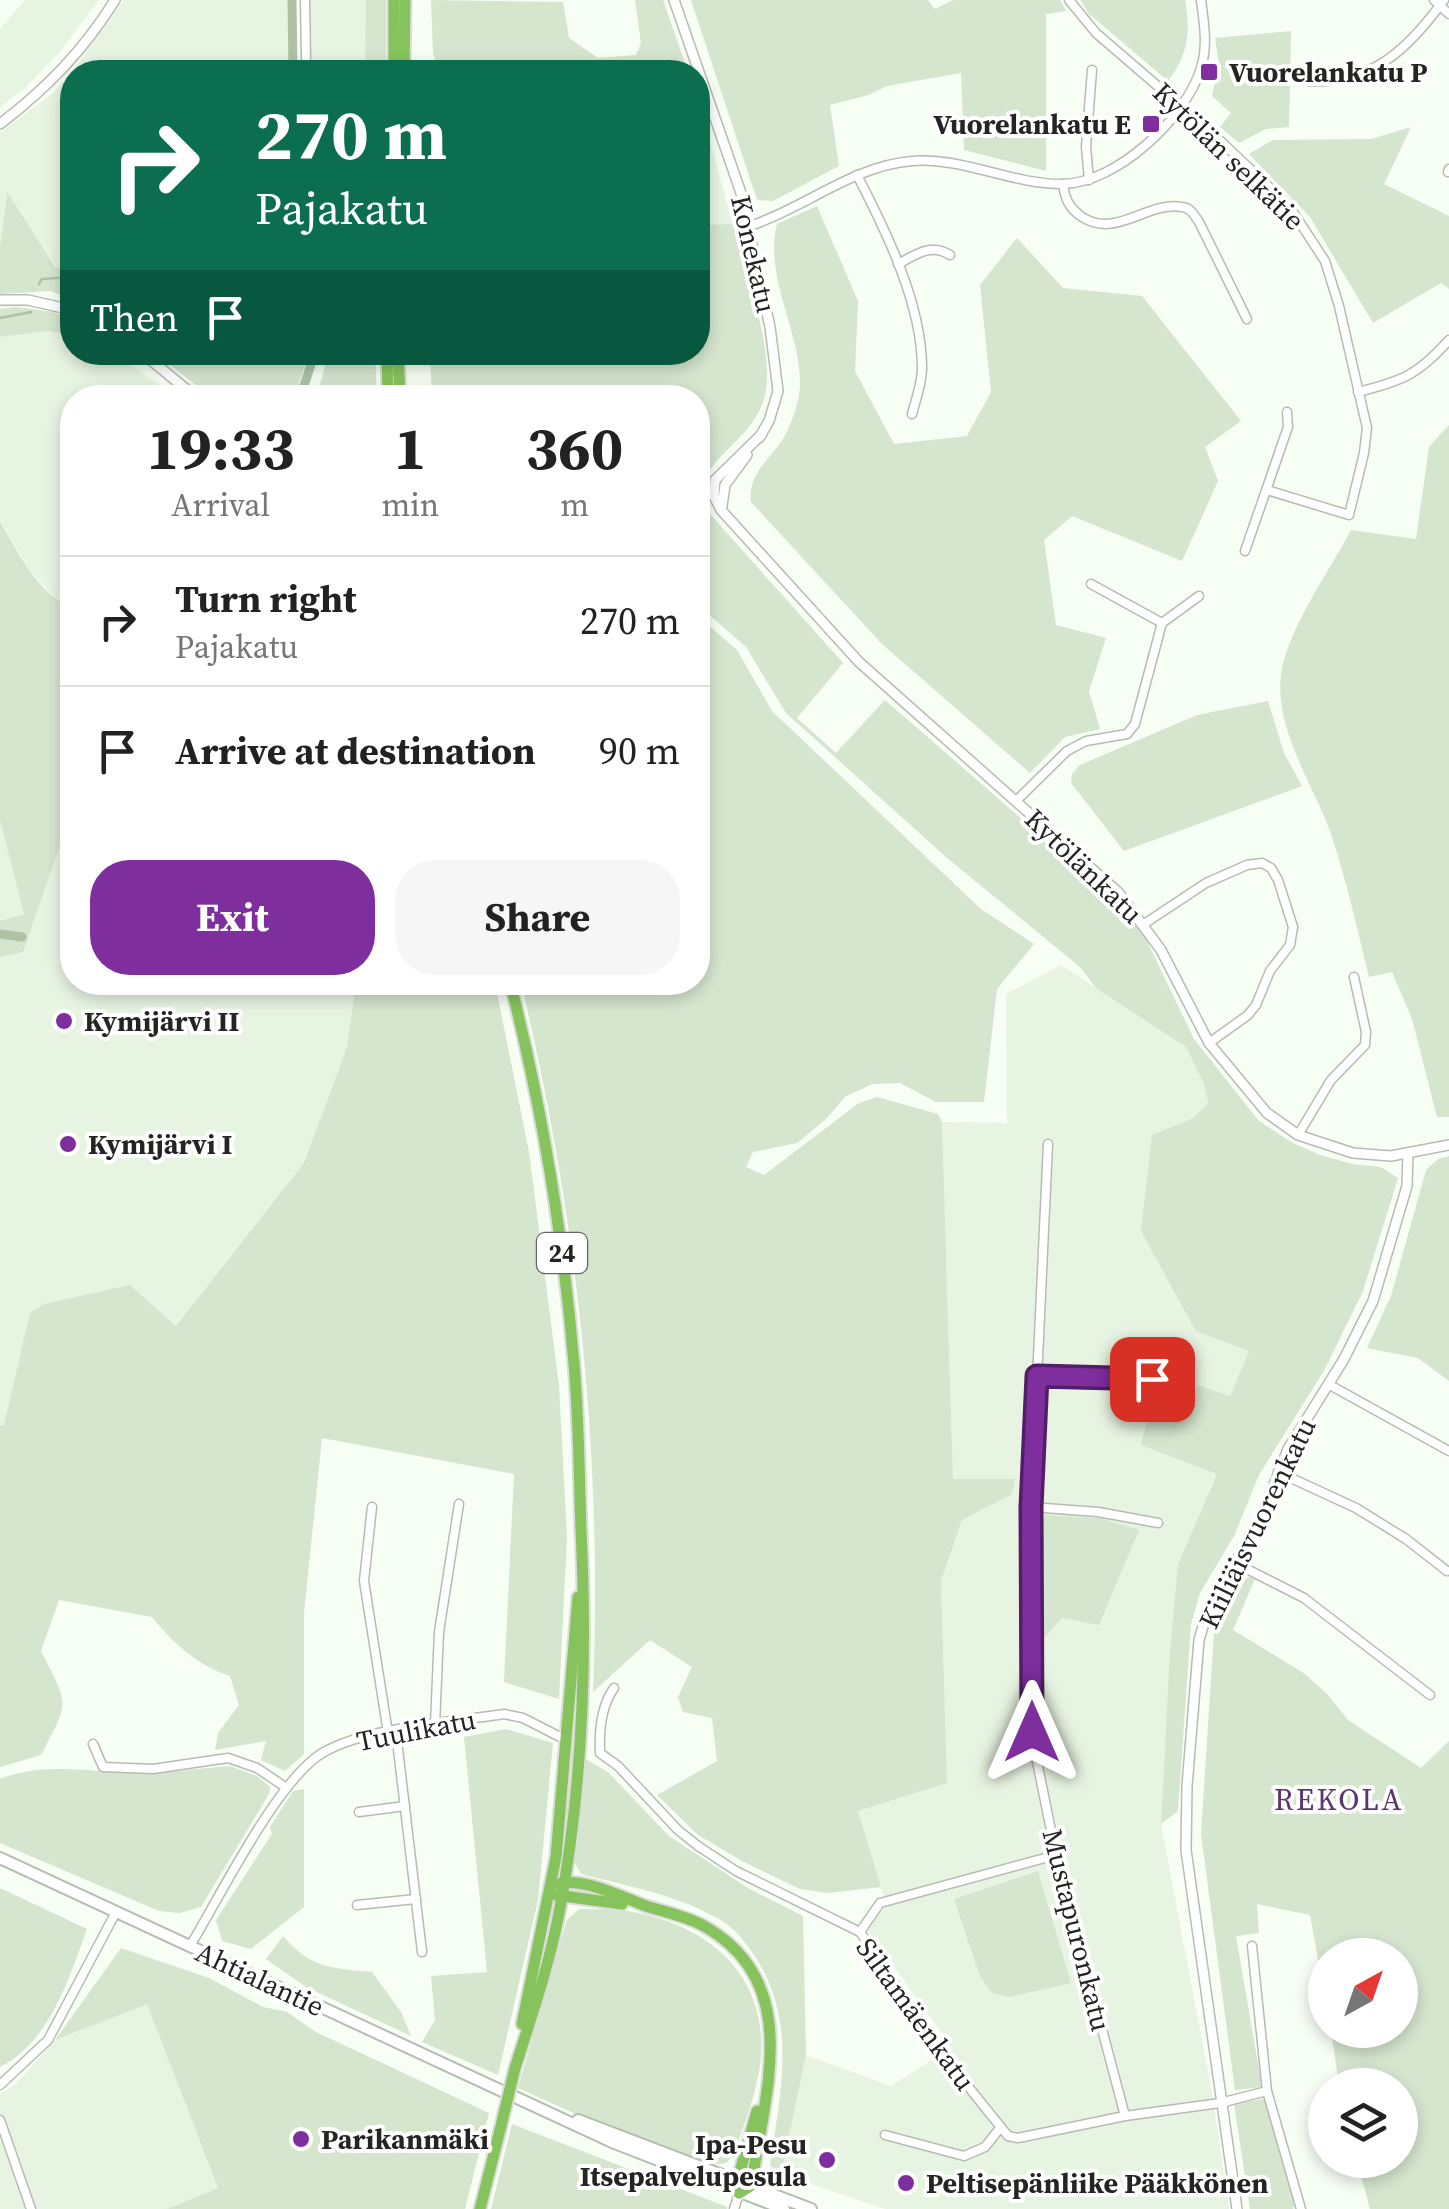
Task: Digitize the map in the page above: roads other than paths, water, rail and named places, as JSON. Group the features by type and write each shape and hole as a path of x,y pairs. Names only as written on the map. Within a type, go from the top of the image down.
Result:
{"highway":[{"path":"394,0 394,60"},
{"path":"404,60 405,0"},
{"name":"24","path":"513,995 559,1228 574,1367 583,1663 564,1882"},
{"name":"24","path":"480,2209 556,1893 581,1528"},
{"path":"666,1912 556,1893 564,1882 666,1912 687,1919 719,1937 755,1978 770,2013 769,2069 742,2187"}],"main road":[{"name":"Ahtialantie","path":"0,1858 612,2142 811,2209"},
{"name":"Ahtialantie","path":"742,2187 784,2209"}],"street":[{"path":"71,60 116,0"},
{"path":"305,0 306,58"},
{"name":"Konekatu","path":"674,0 694,60"},
{"name":"Kytölän selkätie","path":"1069,0 1096,32 1289,206 1314,240 1333,281 1367,441 1349,515 1267,490"},
{"path":"750,226 881,166 940,161 1028,182 1063,184 1105,175 1182,106 1202,65 1205,36 1201,0"},
{"path":"1308,81 1344,79 1396,56 1412,41 1439,2 1449,14"},
{"path":"1089,180 1086,147 1092,70"},
{"path":"0,124 60,73"},
{"name":"Konekatu","path":"710,109 750,226 778,376 775,405 762,434 729,469"},
{"path":"856,175 898,264 910,301 922,366 912,414"},
{"path":"1063,184 1069,205 1086,220 1100,224 1124,222 1176,206 1189,210 1199,222 1247,318"},
{"path":"898,264 930,248 940,248 950,255"},
{"path":"0,300 60,307"},
{"path":"1358,392 1406,380 1418,373 1449,340"},
{"path":"157,365 181,385"},
{"path":"1245,552 1288,427 1287,412"},
{"name":"Kytölänkatu","path":"729,469 715,480 718,505 859,662 1118,892 1144,924 1209,1043 1251,1097 1298,1135 1353,1152 1390,1156 1447,1146"},
{"path":"1092,584 1162,623"},
{"path":"1016,801 1075,746 1127,734 1134,724 1162,623 1199,596"},
{"path":"1144,924 1206,883 1247,865 1262,862 1278,880 1293,927 1290,944 1270,971 1256,1005 1239,1023 1209,1043"},
{"path":"1298,1135 1332,1080 1366,1046 1354,977"},
{"name":"Mustapuronkatu","path":"1048,1144 1031,1507 1032,1732 1056,1855 1125,2116"},
{"name":"Kiiliäisvuorenkatu","path":"1236,2209 1188,1882 1186,1817 1202,1622 1259,1523 1295,1436 1372,1301 1407,1186 1408,1153"},
{"path":"1037,1376 1152,1379 1186,1390"},
{"path":"1328,1384 1449,1451"},
{"path":"1278,1472 1356,1508 1406,1538 1447,1571"},
{"path":"435,1724 438,1632 459,1504"},
{"path":"372,1507 364,1580 405,1806 422,1952"},
{"path":"1031,1507 1098,1512 1158,1523"},
{"path":"1236,1563 1304,1598 1430,1695"},
{"name":"Siltamäenkatu","path":"614,1688 607,1697 601,1724 600,1752 698,1846 746,1876 860,1932 946,2059 1000,2128"},
{"name":"Tuulikatu","path":"190,1946 285,1788 320,1754 351,1740 512,1715 562,1738"},
{"path":"93,1744 103,1768 153,1769 228,1758 257,1768 285,1788"},
{"path":"359,1812 405,1806"},
{"path":"860,1932 880,1903 1056,1855"},
{"path":"357,1905 416,1899"},
{"path":"0,2085 48,2040 116,1912"},
{"path":"1252,1946 1267,2091 1301,2209"},
{"path":"885,2135 964,2156 984,2147 1000,2128 1008,2136 1018,2138 1125,2116 1220,2103 1267,2091"},
{"path":"0,2120 32,2209"},
{"path":"734,2209 742,2187"}],"waterway":[{"path":"292,0 293,60"},
{"path":"39,284 42,279 60,278"},
{"path":"0,318 31,312"},
{"path":"304,385 311,365"},
{"path":"0,934 22,937"}],"place":[{"name":"Vuorelankatu P","path":"1209,72"},
{"name":"Vuorelankatu E","path":"1151,124"},
{"name":"Kymijärvi II","path":"64,1021"},
{"name":"Kymijärvi I","path":"68,1144"},
{"name":"Parikanmäki","path":"301,2139"},
{"name":"Ipa-Pesu Itsepalvelupesula","path":"827,2160"},
{"name":"Peltisepänliike Pääkkönen","path":"906,2183"}],"district":[{"name":"REKOLA","path":"1339,1800"}]}
